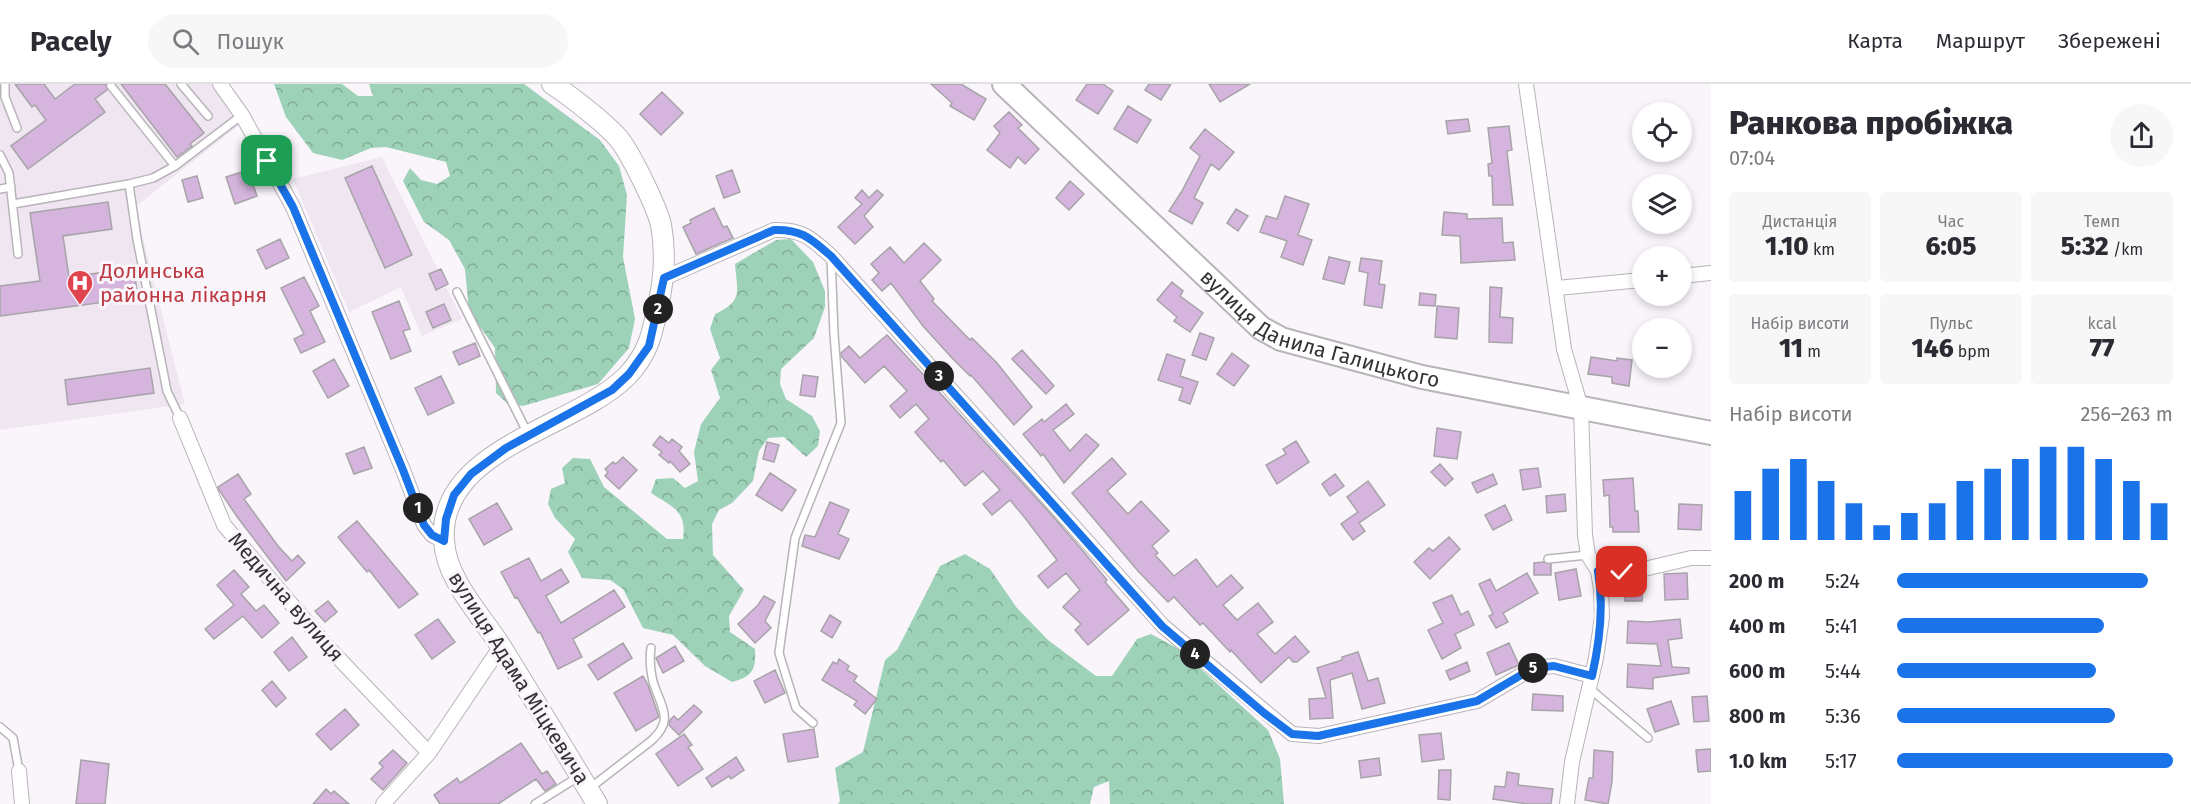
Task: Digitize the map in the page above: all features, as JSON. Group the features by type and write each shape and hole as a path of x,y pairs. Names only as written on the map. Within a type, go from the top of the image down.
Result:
{"main road":[{"name":"вулиця Данила Галицького","path":"1004,84 1260,328 1281,339 1422,377 1711,433"}],"street":[{"path":"220,84 242,115 293,207 424,525 432,535 444,541"},
{"name":"вулиця Адама Міцкевича","path":"552,84 621,141 638,172 661,224 664,278 649,346 629,374 612,390 506,448 471,474 454,495 446,519 444,541 450,571 501,646 588,790"},
{"path":"1526,84 1557,288 1564,350 1581,408 1585,535 1588,555 1598,571 1601,589 1602,616 1591,682 1572,762 1567,804"},
{"path":"664,278 774,230 789,229 807,235 831,256 1162,626 1292,734 1318,736 1477,701 1533,668 1554,666 1591,682"},
{"path":"1692,275 1711,273"},
{"path":"1557,288 1632,281"},
{"name":"Медична вулиця","path":"180,418 224,525 327,646 429,753"},
{"path":"1598,571 1640,570 1691,558 1711,558"},
{"path":"383,804 429,753 501,646"},
{"path":"18,771 22,804"}],"lane":[{"path":"5,84 5,97 17,128"},
{"path":"182,84 208,116"},
{"path":"111,86 175,166"},
{"path":"13,204 153,178 175,166 242,115"},
{"path":"0,155 9,173 18,254"},
{"path":"129,184 139,250 167,391 180,418"},
{"path":"0,189 11,187"},
{"path":"813,723 796,708 779,653 795,538 841,423 831,256"},
{"path":"457,292 529,435"},
{"path":"1548,559 1588,555"},
{"path":"535,804 588,790 659,734 663,726 665,711 655,688 651,648"},
{"path":"1591,682 1648,738"},
{"path":"0,727 13,738 18,771"}],"shaded area":[{"name":"Долинська районна лікарня","path":"0,84 212,84 241,124 135,207 185,404 0,430"},
{"path":"382,157 462,319 422,336 401,287 349,312 293,179"}],"green space":[{"path":"274,84 342,84 358,96 373,96 369,84 524,84 600,140 619,166 627,195 623,257 635,319 629,348 598,384 523,406 508,404 496,393 495,348 469,311 465,269 449,240 424,222 403,181 410,168 421,180 437,184 450,176 446,162 386,147 371,148 342,160 313,153 286,117"},
{"path":"791,239 813,262 825,291 825,307 814,338 781,369 780,384 786,399 812,416 820,431 818,446 806,457 784,437 768,438 759,451 753,481 732,503 719,510 712,524 713,555 744,590 729,616 730,632 755,649 752,671 745,677 732,682 705,666 673,635 643,628 623,589 610,580 582,578 568,552 575,539 555,518 548,504 551,489 565,483 562,468 573,458 590,459 604,487 667,539 683,539 684,529 680,515 651,493 656,479 673,478 685,488 698,481 694,452 701,424 720,398 711,370 720,358 710,329 715,314 735,300 737,288 735,264 776,240"},
{"path":"965,554 990,569 1017,608 1048,640 1096,676 1112,676 1137,639 1151,634 1179,649 1268,730 1280,759 1284,804 1110,804 1109,781 1094,787 1090,804 838,804 840,801 835,768 863,752 885,660 897,650 940,566"}],"building":[{"path":"15,84 44,84 55,99 75,84 106,84 107,90 95,99 105,112 28,169 11,146 46,120 35,105 32,107"},
{"path":"121,84 165,84 204,133 177,157"},
{"path":"931,84 961,84 986,99 974,120 950,106 952,103"},
{"path":"1087,84 1103,84 1113,91 1098,114 1076,100"},
{"path":"1149,84 1171,84 1161,100 1145,90"},
{"path":"1209,84 1250,84 1220,102"},
{"path":"662,92 683,113 661,135 640,114"},
{"path":"1128,106 1151,120 1137,143 1114,129"},
{"path":"1009,112 1022,125 1018,128 1039,149 1025,164 1018,157 1010,168 987,150 1000,133 994,126"},
{"path":"1468,119 1470,131 1448,134 1446,121"},
{"path":"1509,126 1512,150 1507,151 1513,205 1493,205 1492,176 1489,176 1488,164 1492,163 1488,128"},
{"path":"1205,129 1234,152 1219,170 1211,164 1194,198 1203,203 1192,224 1169,211 1200,156 1190,148"},
{"path":"372,166 412,255 385,268 345,178"},
{"path":"248,170 257,196 235,204 226,177"},
{"path":"732,170 740,192 724,198 716,176"},
{"path":"197,176 203,198 188,202 182,180"},
{"path":"1070,181 1084,194 1069,210 1056,198"},
{"path":"862,190 869,198 877,190 883,195 864,216 873,227 855,244 838,227 862,204 855,198"},
{"path":"1285,196 1309,204 1298,235 1312,240 1303,265 1281,257 1287,241 1260,232 1266,216 1277,219"},
{"path":"108,202 112,229 63,236 69,277 134,268 138,300 120,303 120,300 0,316 0,286 40,281 30,213"},
{"path":"714,208 723,227 727,226 733,238 696,254 683,227 691,223 690,220"},
{"path":"1236,209 1248,216 1238,231 1227,223"},
{"path":"1444,212 1467,214 1467,219 1502,218 1503,243 1513,242 1515,260 1461,263 1460,236 1442,235"},
{"path":"280,239 289,258 266,269 257,250"},
{"path":"924,243 941,260 920,281 934,299 932,301 970,340 972,338 997,363 1032,407 1014,425 971,375 923,326 891,283 882,291 872,280 879,273 871,264 890,247 904,263"},
{"path":"1329,257 1350,262 1344,284 1323,279"},
{"path":"1361,258 1382,261 1379,284 1385,285 1382,308 1364,305 1368,273 1359,271"},
{"path":"441,269 448,284 436,290 429,274"},
{"path":"304,277 319,306 310,311 325,342 301,353 294,339 304,334 281,288"},
{"path":"1172,282 1183,291 1180,296 1203,313 1190,332 1174,321 1177,317 1157,300"},
{"path":"1490,287 1502,288 1500,317 1513,318 1512,343 1489,342"},
{"path":"1420,293 1436,295 1435,306 1419,305"},
{"path":"399,301 410,329 403,331 411,351 391,359 372,312"},
{"path":"444,304 451,320 433,328 426,312"},
{"path":"1437,306 1459,308 1457,339 1435,337"},
{"path":"1200,333 1214,338 1206,360 1192,355"},
{"path":"887,335 1049,512 1107,580 1105,582 1129,610 1088,645 1075,630 1081,624 1063,607 1080,590 1066,573 1048,588 1038,576 1057,560 1010,500 992,515 983,504 1000,490 983,471 965,486 943,460 941,462 915,432 929,419 916,404 900,418 890,406 907,391 884,366 865,383 841,356 841,353 849,346 860,358"},
{"path":"475,343 480,356 459,365 453,352"},
{"path":"1022,350 1054,386 1046,394 1012,359"},
{"path":"1232,353 1249,366 1234,386 1217,374"},
{"path":"1167,354 1185,360 1180,376 1198,382 1190,404 1179,400 1183,388 1158,380"},
{"path":"1591,357 1617,361 1617,358 1632,360 1629,386 1612,383 1612,377 1588,374"},
{"path":"334,359 349,386 328,398 313,371"},
{"path":"150,368 154,393 68,405 65,380"},
{"path":"803,375 818,377 815,397 800,395"},
{"path":"441,376 454,403 428,415 415,388"},
{"path":"1066,404 1074,414 1053,430 1070,451 1086,434 1099,445 1064,483 1043,454 1041,456 1023,434 1042,419 1044,422"},
{"path":"1437,428 1461,432 1457,459 1434,456"},
{"path":"660,436 669,443 672,439 682,447 679,451 690,464 680,472 670,461 669,463 659,455 662,452 653,445"},
{"path":"1296,441 1309,462 1277,484 1266,465 1286,454 1283,449"},
{"path":"767,442 779,445 774,462 763,459"},
{"path":"364,447 372,468 354,474 346,454"},
{"path":"623,457 637,470 619,489 605,476 608,472 605,469 613,462 616,464"},
{"path":"1112,458 1126,474 1107,491 1128,514 1141,501 1169,531 1152,546 1158,553 1155,555 1174,576 1196,559 1217,587 1231,575 1243,588 1223,605 1237,620 1258,603 1273,622 1257,634 1275,654 1295,636 1309,652 1297,662 1293,662 1289,657 1261,683 1231,650 1230,652 1203,623 1200,625 1174,597 1168,602 1138,571 1072,493"},
{"path":"1440,464 1453,479 1445,486 1431,472"},
{"path":"1538,468 1541,487 1523,490 1520,470"},
{"path":"770,473 796,490 782,511 756,495"},
{"path":"238,474 251,494 244,499 278,546 292,561 298,555 305,563 286,581 219,490 218,487"},
{"path":"1335,474 1344,486 1330,496 1322,484"},
{"path":"1493,474 1497,484 1477,493 1472,483"},
{"path":"1633,478 1639,532 1613,532 1613,527 1610,527 1609,495 1604,496 1603,480"},
{"path":"1368,481 1385,505 1359,523 1365,531 1353,540 1341,524 1358,512 1347,497"},
{"path":"1565,494 1566,511 1547,513 1546,496"},
{"path":"830,502 849,510 838,534 849,539 839,559 802,546 805,535 815,537"},
{"path":"497,503 512,529 484,545 469,519"},
{"path":"1679,504 1702,505 1701,530 1678,529"},
{"path":"1505,505 1512,520 1493,530 1485,515"},
{"path":"357,521 418,594 399,608 369,570 367,572 338,537"},
{"path":"1449,537 1460,549 1430,579 1414,562 1429,548 1433,551"},
{"path":"529,558 541,581 561,569 569,582 546,596 561,623 614,590 625,607 573,639 582,657 558,669 540,632 538,633 517,597 515,598 501,572"},
{"path":"1534,563 1551,564 1551,575 1534,575"},
{"path":"1576,569 1581,596 1559,600 1555,573"},
{"path":"234,570 249,587 241,594 256,611 264,605 279,623 262,638 243,616 214,639 205,629 234,605 217,585"},
{"path":"1527,573 1538,593 1503,613 1508,622 1496,628 1489,616 1493,614 1479,584 1490,579 1496,591"},
{"path":"1687,573 1688,599 1665,600 1664,574"},
{"path":"1625,581 1643,581 1642,601 1625,601"},
{"path":"1452,595 1461,615 1468,611 1474,625 1455,634 1461,648 1442,659 1428,630 1443,623 1433,603"},
{"path":"764,596 775,602 765,621 771,628 755,643 738,624"},
{"path":"328,601 337,612 325,622 315,611"},
{"path":"830,615 841,622 832,638 821,631"},
{"path":"438,619 455,642 432,659 415,635"},
{"path":"1680,619 1682,638 1668,640 1672,667 1689,668 1689,673 1653,678 1653,689 1627,687 1628,664 1661,666 1657,644 1627,643 1628,621 1649,622"},
{"path":"292,637 307,657 289,671 274,652"},
{"path":"623,643 632,658 598,680 588,665"},
{"path":"1509,643 1519,665 1496,675 1487,653"},
{"path":"675,646 684,661 663,673 656,658"},
{"path":"1358,652 1368,681 1378,678 1385,703 1362,709 1352,673 1330,680 1333,718 1310,719 1309,699 1326,698 1317,668"},
{"path":"839,659 849,666 847,670 857,676 854,681 877,699 865,714 854,705 857,701 822,680 833,662 837,664"},
{"path":"1467,662 1470,671 1450,680 1446,671"},
{"path":"775,670 785,693 765,703 754,681"},
{"path":"643,676 659,717 636,731 614,693"},
{"path":"272,681 286,698 276,707 262,690"},
{"path":"1533,694 1563,696 1563,711 1532,710"},
{"path":"1707,696 1709,721 1694,722 1692,697"},
{"path":"1671,701 1679,724 1655,732 1647,709"},
{"path":"694,705 702,712 679,735 669,725 670,720 674,716 678,720"},
{"path":"345,709 359,725 331,750 316,734"},
{"path":"814,729 818,757 788,762 783,734"},
{"path":"1441,733 1444,759 1422,762 1419,735"},
{"path":"684,734 692,745 688,747 703,769 678,786 656,754"},
{"path":"521,743 542,774 547,771 556,784 545,791 536,779 498,804 440,804 434,795 457,778 460,783"},
{"path":"1711,749 1711,771 1698,772 1696,750"},
{"path":"393,750 407,763 383,790 371,779 383,767 379,763"},
{"path":"1594,750 1613,752 1612,782 1608,804 1585,800 1589,778 1593,778"},
{"path":"736,757 744,770 731,779 729,776 712,787 706,778"},
{"path":"1379,758 1381,775 1361,778 1359,761"},
{"path":"81,760 109,764 105,804 76,804"},
{"path":"1439,770 1451,770 1450,800 1438,799"},
{"path":"1507,772 1519,774 1518,785 1553,789 1551,804 1528,804 1493,799 1495,786 1505,787"},
{"path":"326,789 331,794 334,791 349,804 313,804"}],"place":[{"name":"Долинська районна лікарня","path":"80,306"}],"route":[{"path":"267,161 293,207 424,525 432,535 444,541 446,519 454,495 471,474 506,448 612,390 629,374 649,346 664,278 774,230 789,229 807,235 831,256 1162,626 1292,734 1318,736 1477,701 1533,668 1554,666 1592,676 1602,616 1598,571 1622,572"}]}
